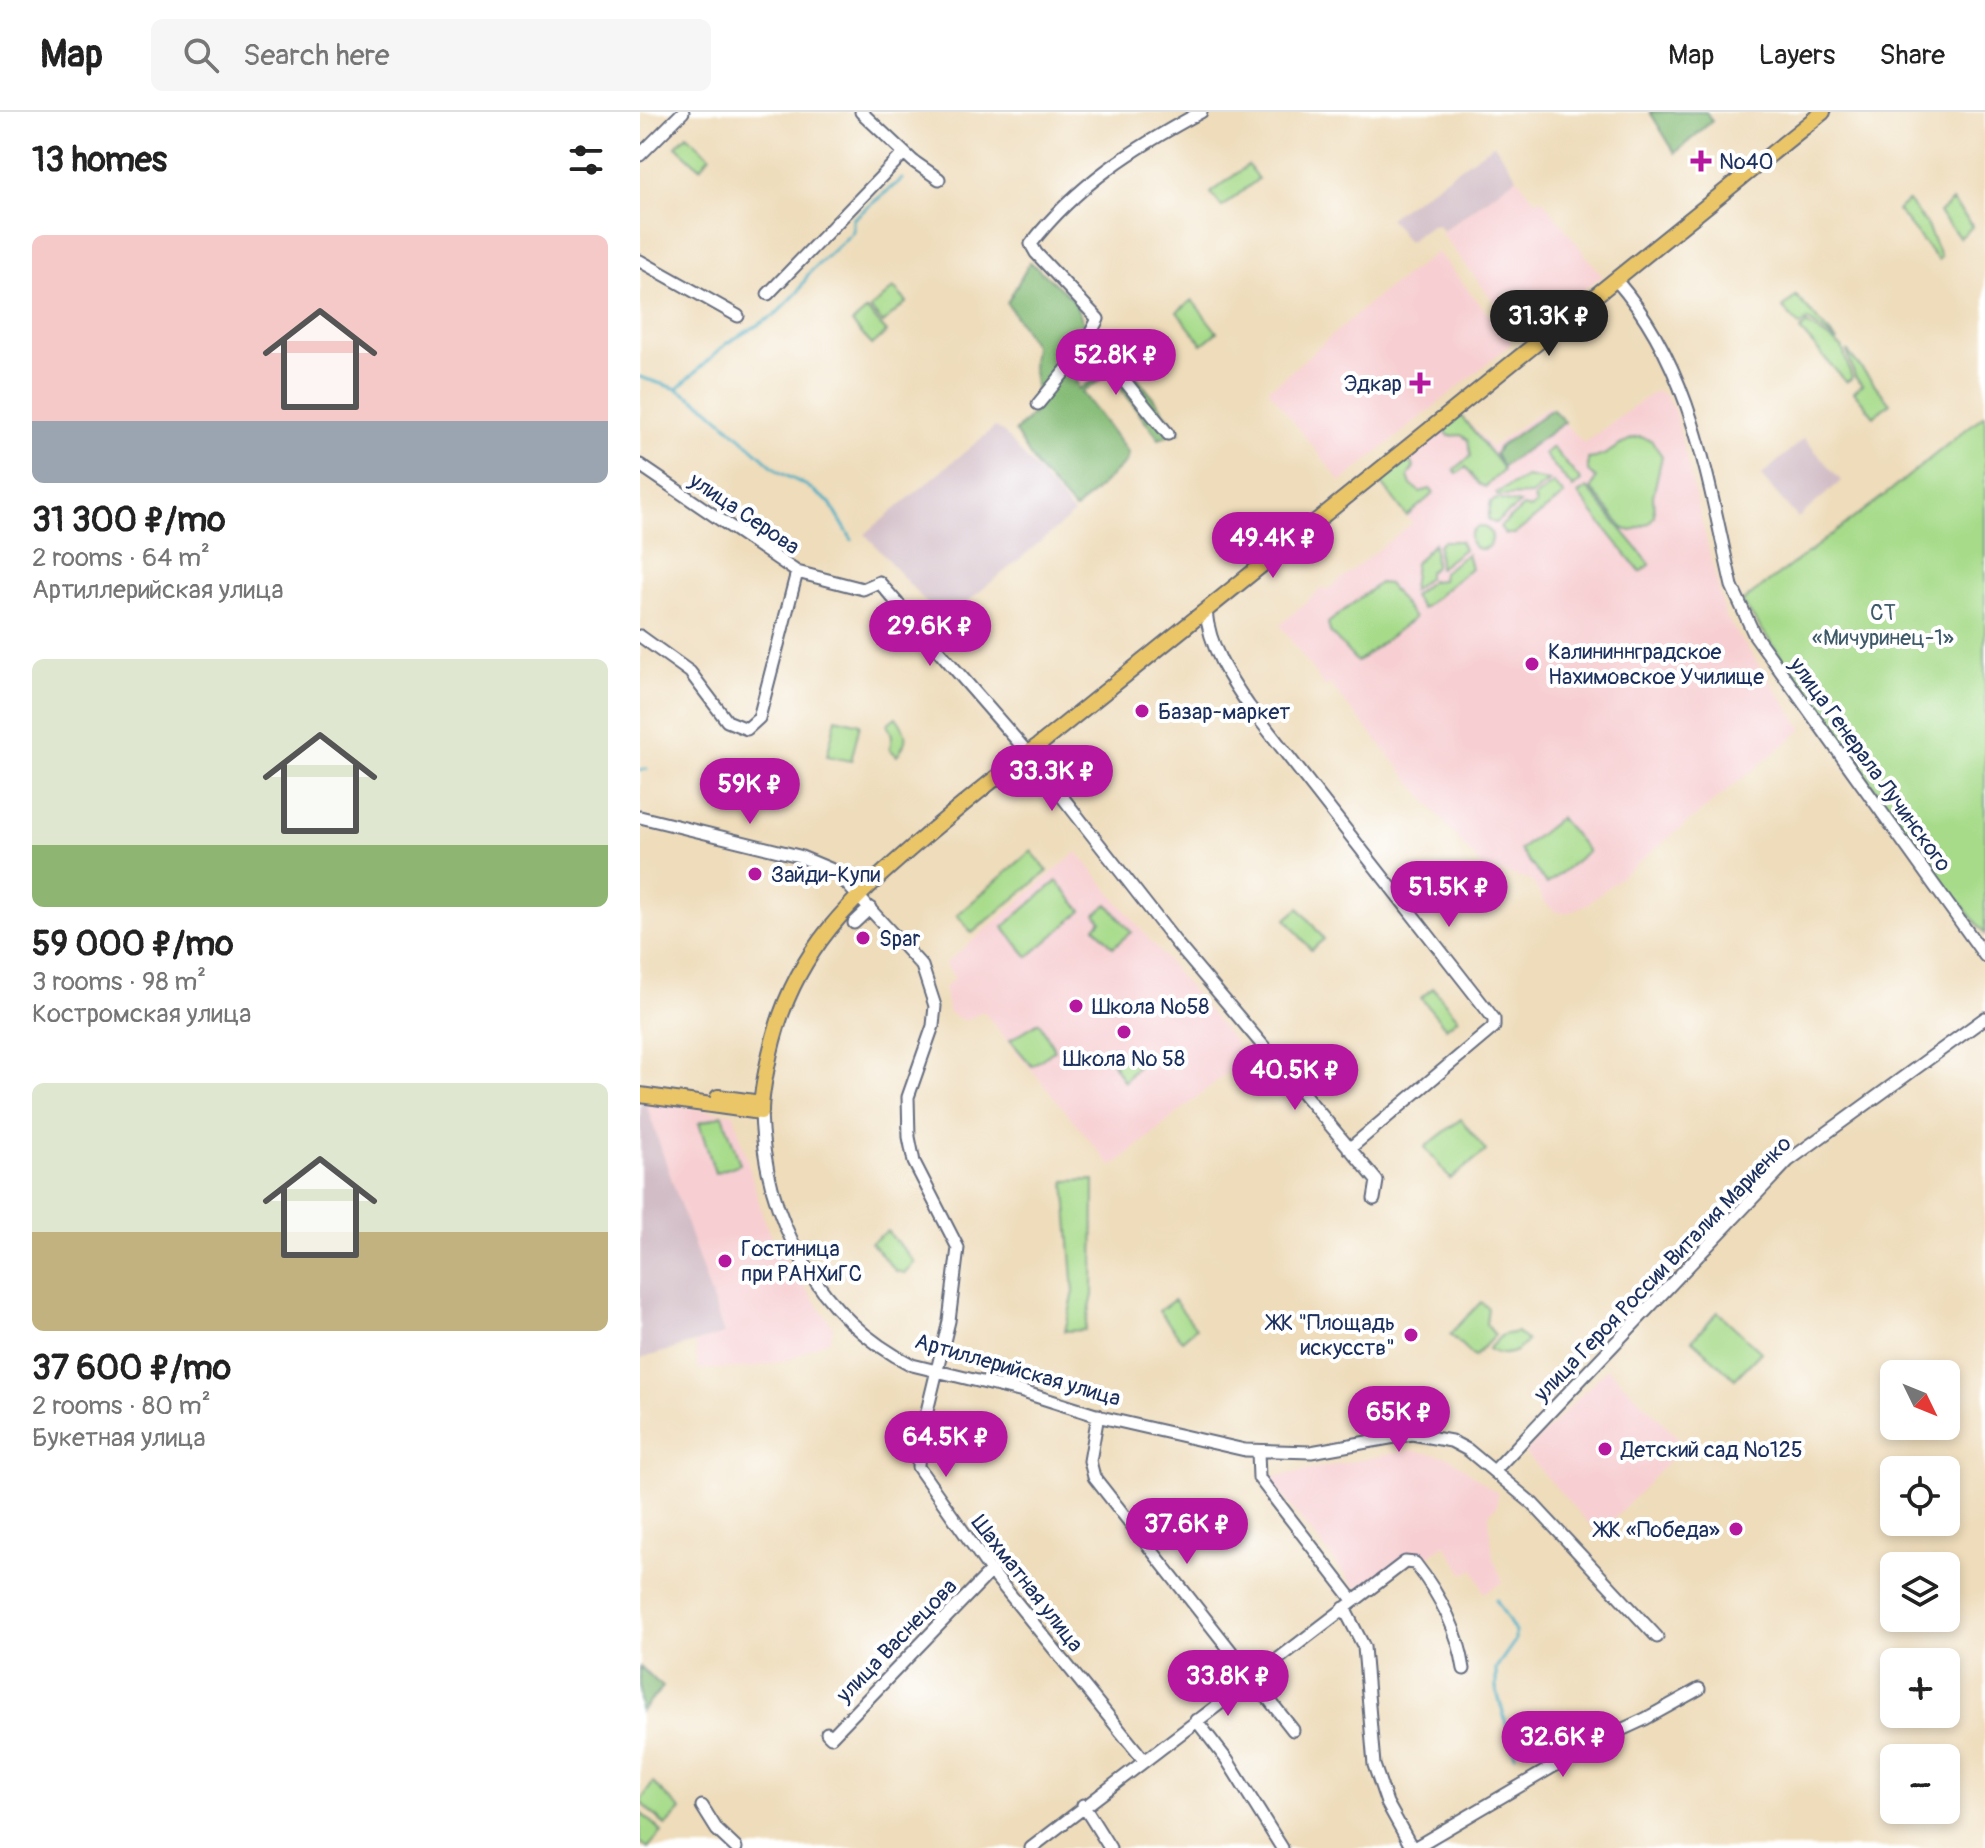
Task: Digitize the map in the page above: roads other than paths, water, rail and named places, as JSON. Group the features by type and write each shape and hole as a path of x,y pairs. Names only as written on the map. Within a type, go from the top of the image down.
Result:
{"main road":[{"name":"Артиллерийская улица","path":"761,1108 775,1031 792,983 821,935 859,894 1028,753 1823,112"},
{"path":"640,1086 761,1108"},
{"path":"640,1095 761,1108"}],"street":[{"path":"640,155 683,112"},
{"path":"861,112 904,153 939,179"},
{"path":"1038,404 1089,337 1098,319 1031,244 1050,219 1110,166 1141,144 1201,112"},
{"path":"768,294 904,153"},
{"path":"640,261 738,316"},
{"name":"улица Генерала Лучинского","path":"1616,280 1659,338 1682,385 1732,586 1742,614 1827,739 1985,956"},
{"path":"1089,337 1168,434"},
{"name":"улица Серова","path":"640,465 797,572 863,589 879,582 1028,753"},
{"path":"640,636 690,672 727,721 747,729 759,718 797,572"},
{"path":"1206,611 1219,658 1249,706 1494,1019 1494,1027 1349,1149"},
{"path":"1028,753 1268,1053 1377,1181 1374,1199"},
{"name":"Шахматная улица","path":"640,817 819,863 835,871 922,966 935,1006 933,1026 908,1097 908,1120 914,1162 958,1248 958,1269 939,1373 919,1444 918,1467 991,1571 1143,1759"},
{"path":"854,923 870,908"},
{"name":"улица Героя России Виталия Мариенко","path":"1494,1471 1788,1161 1985,1018"},
{"name":"Артиллерийская улица","path":"761,1108 767,1170 776,1204 793,1246 810,1274 847,1318 880,1346 912,1365 1023,1392 1098,1415 1258,1451 1311,1452 1412,1434 1432,1435 1468,1450 1533,1504 1657,1637"},
{"path":"1098,1415 1090,1461 1094,1477 1293,1730"},
{"path":"1258,1451 1259,1478 1348,1604 1364,1647 1374,1765 1387,1803 1413,1848 1558,1762 1699,1689"},
{"path":"1031,1848 1143,1759 1405,1562 1415,1563 1449,1617 1459,1636 1464,1669"},
{"name":"улица Васнецова","path":"829,1735 991,1571"},
{"path":"1196,1720 1227,1760 1282,1848"},
{"path":"1083,1805 1110,1848"},
{"path":"702,1806 717,1830 736,1848"}],"waterway":[{"path":"677,389 727,343 775,315 798,292 809,273 853,232 853,219 902,179"},
{"path":"640,377 677,389 708,408 779,472 807,486 830,503 852,540"},
{"path":"640,770 647,769"},
{"path":"1496,1599 1515,1632 1515,1641 1496,1668 1496,1688 1515,1755"}],"place":[{"name":"№40","path":"1701,161"},
{"name":"Эдкар","path":"1420,383"},
{"name":"Калининнградское Нахимовское Училище","path":"1532,664"},
{"name":"Базар-маркет","path":"1142,711"},
{"name":"Зайди-Купи","path":"755,874"},
{"name":"Spar","path":"863,938"},
{"name":"Школа №58","path":"1076,1006"},
{"name":"Школа № 58","path":"1124,1032"},
{"name":"Гостиница при РАНХиГС","path":"725,1261"},
{"name":"ЖК \"Площадь искусств\"","path":"1411,1335"},
{"name":"Детский сад №125","path":"1605,1449"},
{"name":"ЖК «Победа»","path":"1736,1529"}],"park label":[{"name":"СТ «Мичуринец-1»","path":"1883,624"}]}
